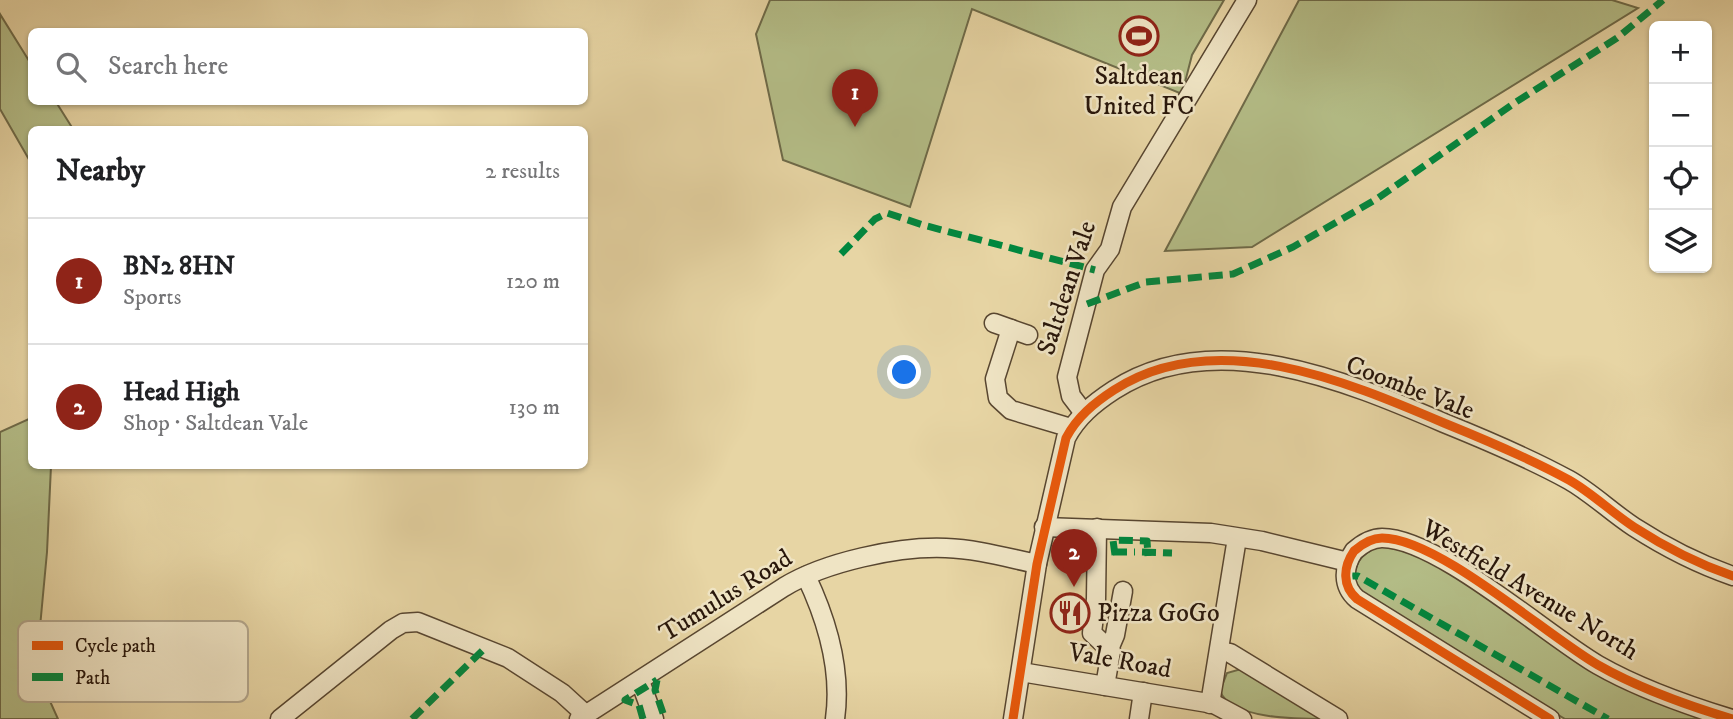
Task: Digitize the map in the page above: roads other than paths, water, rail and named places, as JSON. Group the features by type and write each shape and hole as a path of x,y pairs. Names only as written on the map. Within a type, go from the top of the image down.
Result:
{"street":[{"name":"Saltdean Vale","path":"1084,413 1072,396 1067,377 1095,270 1110,249 1122,207 1247,0"},
{"path":"1028,335 1003,326 995,379 998,398 1012,410 1071,428"},
{"name":"Coombe Vale","path":"1037,564 1062,447 1071,428 1084,413 1132,380 1159,369 1190,362 1254,364 1318,376 1371,393 1543,466 1578,486 1662,544 1694,561 1733,576"},
{"path":"1044,527 1174,530 1237,538 1348,562 1346,582 1349,592 1357,599 1550,719"},
{"path":"1097,528 1096,599 1092,633 1109,649"},
{"path":"1210,704 1237,538"},
{"name":"Westfield Avenue North","path":"1348,562 1358,547 1372,540 1391,539 1409,544 1474,580 1598,666 1653,692 1732,719"},
{"name":"Tumulus Road","path":"582,717 806,576 861,559 932,548 962,549 1037,564"},
{"path":"1013,719 1037,564"},
{"path":"806,576 825,619 830,641 837,687 835,719"},
{"path":"1105,686 1109,649 1115,635 1123,591"},
{"path":"280,719 391,630 413,622 439,629 519,663 562,693 582,717"},
{"path":"1220,651 1230,653 1338,719"},
{"name":"Vale Road","path":"1021,672 1210,704 1242,719"},
{"path":"640,681 654,719"},
{"path":"1139,719 1143,692"}],"place":[{"name":"Saltdean United FC","path":"1139,36"},
{"name":"BN2 8HN","path":"855,127"},
{"name":"Head High","path":"1074,587"},
{"name":"Pizza GoGo","path":"1070,613"}]}
